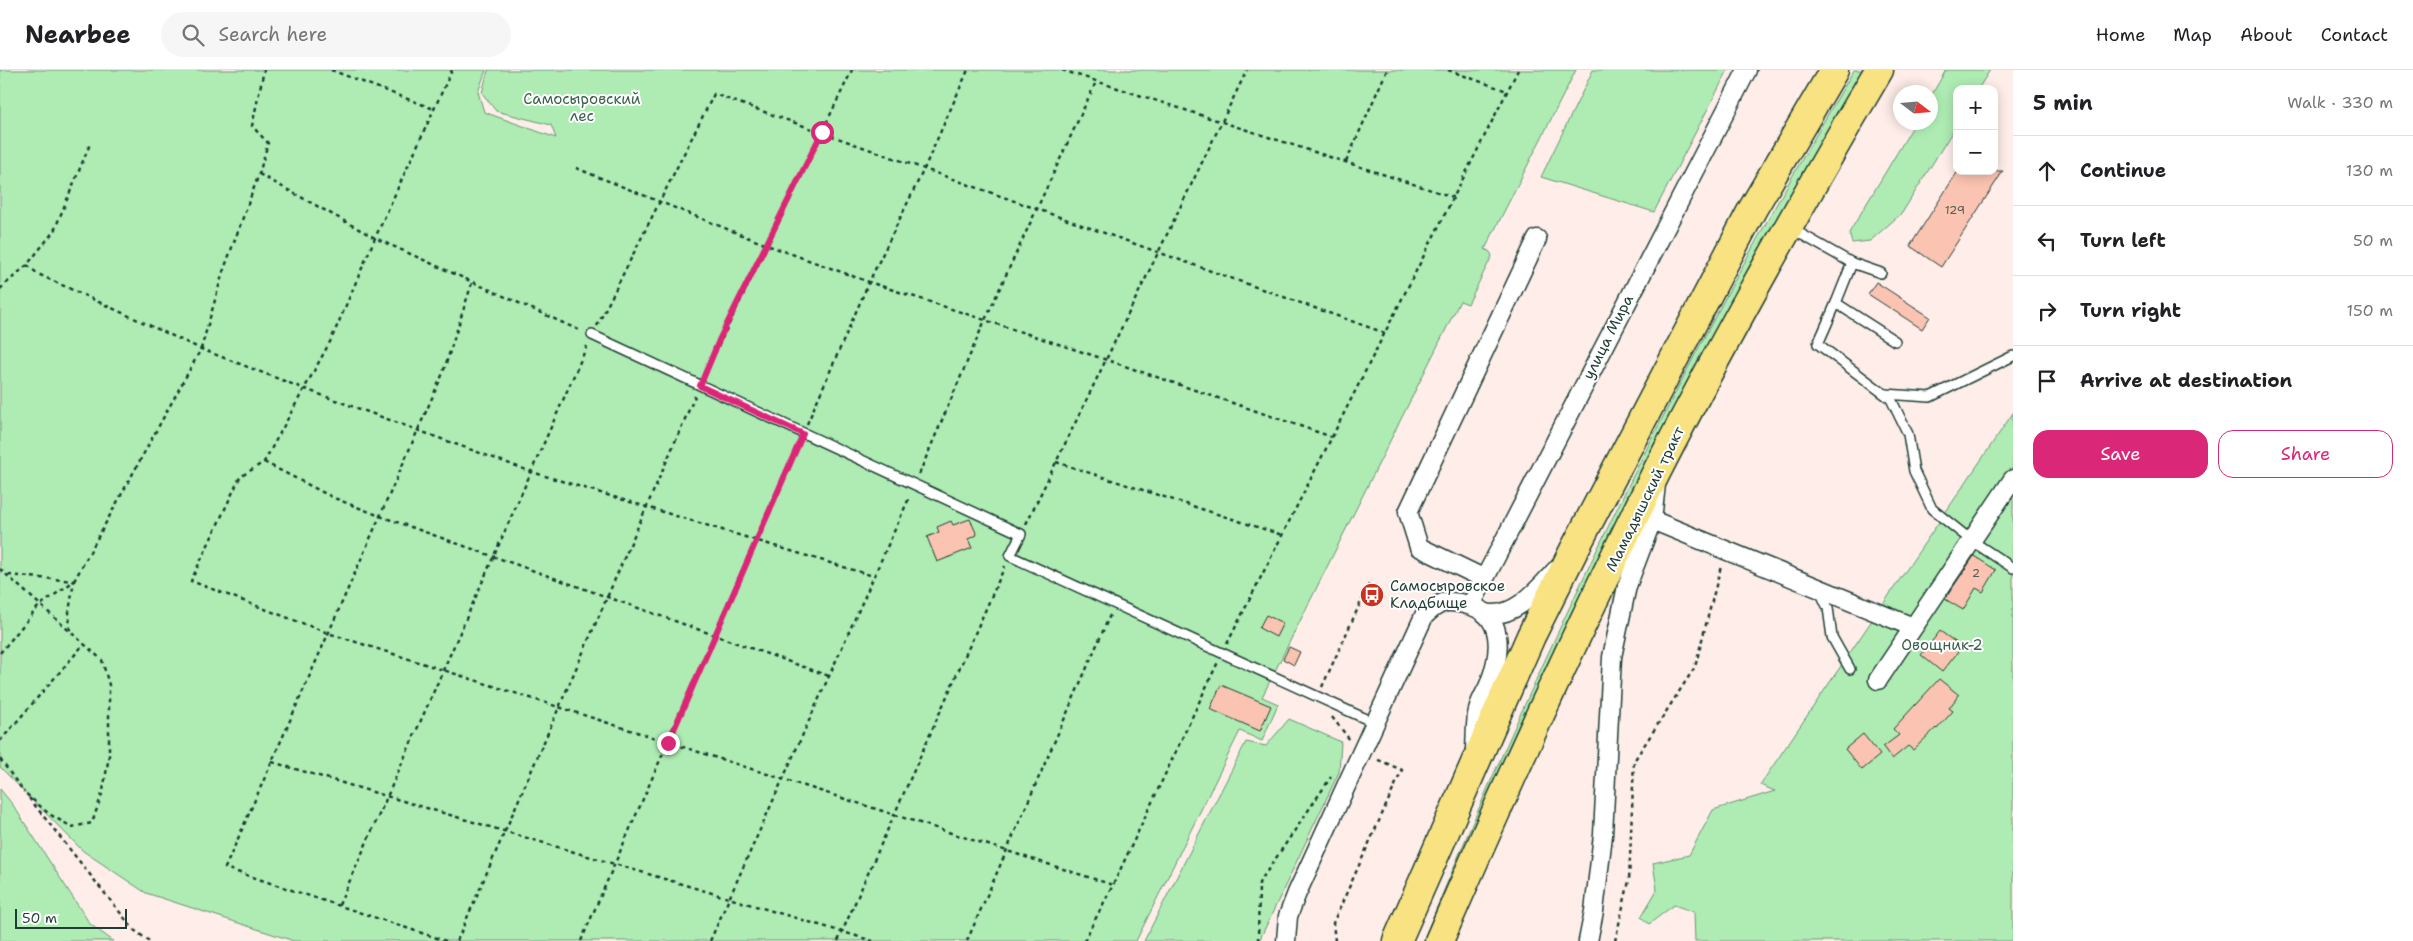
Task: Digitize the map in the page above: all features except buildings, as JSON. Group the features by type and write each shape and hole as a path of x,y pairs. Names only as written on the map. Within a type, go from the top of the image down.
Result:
{"main road":[{"path":"1397,941 1531,636 1574,550 1752,210 1834,70"},
{"name":"Мамадышский тракт","path":"1439,941 1501,798 1658,469 1788,227 1879,70"}],"street":[{"name":"улица Мира","path":"1478,609 1483,578 1747,70"},
{"path":"1483,578 1420,547 1408,512 1537,239"},
{"path":"1588,941 1603,835 1612,657 1626,586 1652,520 1658,469"},
{"path":"1878,680 2013,479"},
{"path":"1652,520 1914,627"},
{"path":"1286,941 1288,916 1297,893 1424,616 1437,604 1450,601 1501,613 1525,601 1574,550"},
{"path":"1475,762 1478,710 1490,682 1498,648 1496,628 1478,609"}],"lane":[{"path":"1788,227 1852,264 1881,274"},
{"path":"1852,264 1818,344 1891,399 1908,434 1914,472 1932,508 1972,541 2013,568"},
{"path":"1836,303 1895,341"},
{"path":"592,335 1021,534 1010,556 1376,723"},
{"path":"1884,394 1930,397 2013,356"},
{"path":"1819,588 1828,608 1832,637 1850,669"}],"path":[{"path":"70,632 69,612 74,580 200,348 223,272 260,174 268,143 252,126 264,70"},
{"path":"331,70 434,109"},
{"path":"452,70 374,238 331,340 264,462 240,478 190,582 328,633 1113,885"},
{"path":"456,941 700,386 852,70"},
{"path":"581,941 869,282 924,169 968,70"},
{"path":"1062,70 1453,197"},
{"path":"1021,534 1107,360 1221,121 1248,70"},
{"path":"1346,162 1386,70"},
{"path":"1448,70 1507,91"},
{"path":"1084,941 1113,885 1222,653 1518,70"},
{"path":"710,941 915,485 985,320 1096,82"},
{"path":"339,905 592,335 714,94 1384,333"},
{"path":"0,289 27,265 54,231 90,144"},
{"path":"576,168 767,245 869,282 1107,360 1332,437"},
{"path":"260,174 374,238 472,284 592,335"},
{"path":"27,265 38,274 200,348 304,389 532,472 874,576"},
{"path":"446,941 225,868 443,373 472,284"},
{"path":"264,462 334,498 380,516 829,676"},
{"path":"1056,462 1282,535"},
{"path":"1615,941 1629,881 1634,761 1695,668 1725,550"},
{"path":"838,941 1010,556"},
{"path":"0,569 39,606 102,660 109,685 109,756 97,813 92,823 72,827 49,814 24,792"},
{"path":"7,575 74,580"},
{"path":"0,653 39,606 74,580"},
{"path":"967,941 1008,851 1114,604"},
{"path":"0,741 84,644"},
{"path":"0,759 134,930 150,941"},
{"path":"272,762 873,941"},
{"path":"1258,941 1260,883 1332,776"}],"green space":[{"name":"Самосыровский лес","path":"0,70 486,70 478,92 484,112 556,138 551,125 496,111 482,93 488,70 1576,70 1485,249 1492,256 1468,304 1460,301 1262,697 1278,704 1262,741 1240,731 1136,941 294,941 146,893 83,851 0,767"},
{"path":"1593,70 1728,70 1654,212 1541,177"},
{"path":"1854,70 1862,70 1751,263 1691,377 1431,941 1423,941 1519,718 1622,498 1734,282"},
{"path":"1946,70 1990,70 1981,85 1953,85 1953,130 1902,213 1870,241 1852,243 1849,233 1911,130 1938,130 1937,85"},
{"name":"Овощник-2","path":"2013,413 2013,941 1695,941 1694,912 1674,905 1649,924 1641,917 1657,890 1653,863 1689,855 1713,810 1775,791 1760,785"},
{"path":"1289,719 1341,742 1339,772 1259,941 1144,941 1246,742 1266,746"},
{"path":"0,789 13,805 90,924 113,941 0,941"}],"place":[{"name":"Самосыровское Кладбище","path":"1372,595"}],"route":[{"path":"668,743 803,434 700,386 720,338 822,132"}]}
